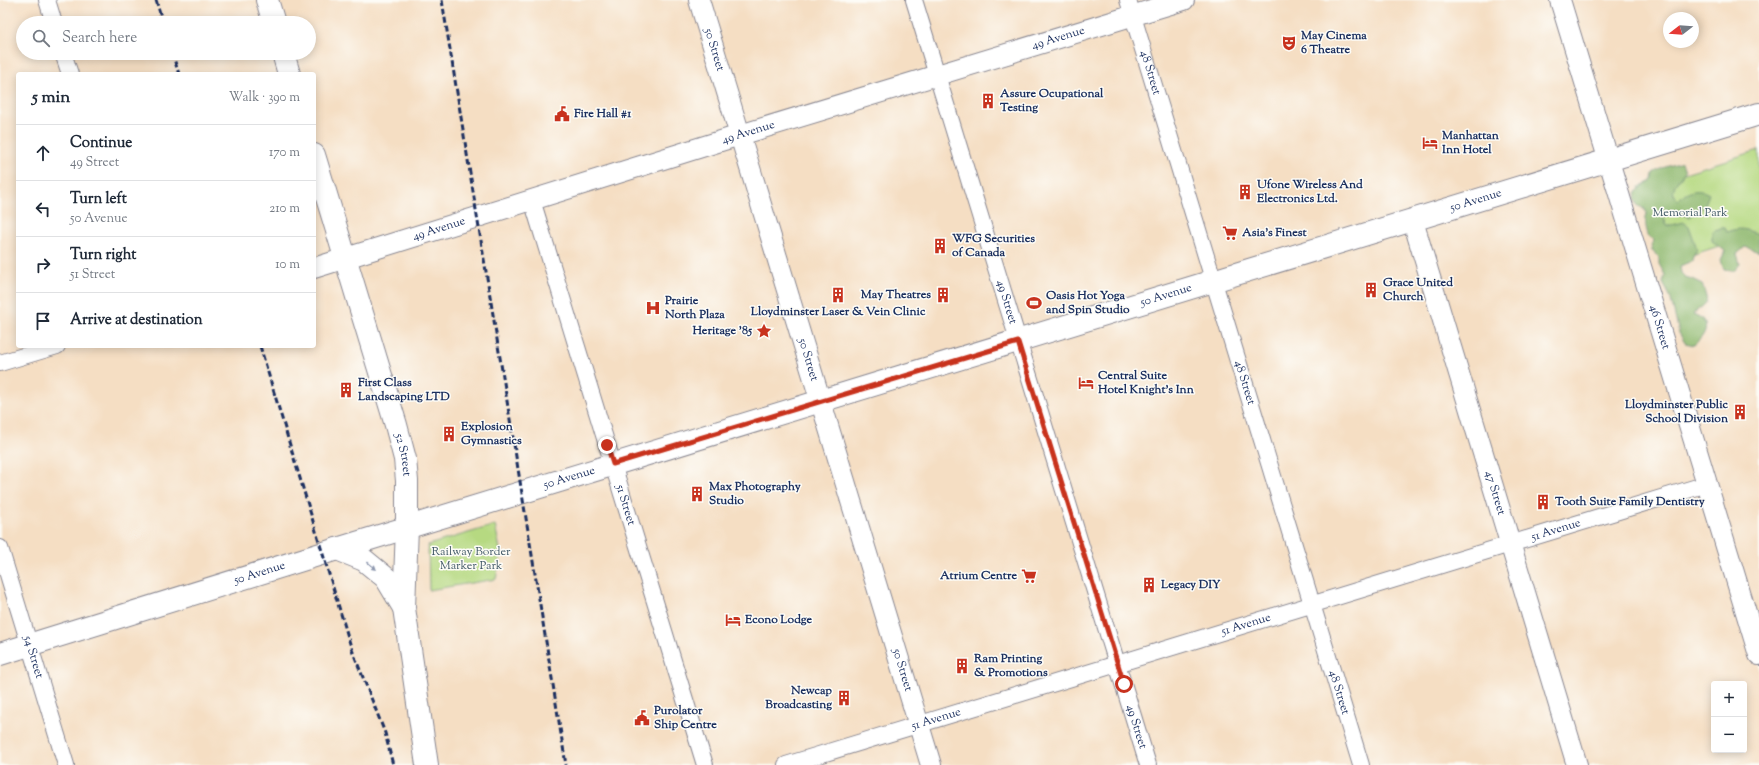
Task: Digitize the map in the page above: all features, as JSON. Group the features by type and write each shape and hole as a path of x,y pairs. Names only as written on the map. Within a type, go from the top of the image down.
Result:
{"main road":[{"path":"267,0 272,16"},
{"path":"285,60 288,72"},
{"name":"50 Avenue","path":"0,654 613,464 1018,342 1759,114"},
{"name":"52 Street","path":"316,162 401,442 407,480 408,527 404,608 427,765"},
{"path":"337,549 364,560 386,578 404,608"}],"street":[{"path":"47,0 52,16"},
{"name":"50 Street","path":"699,0 931,765"},
{"name":"49 Street","path":"914,0 1148,765"},
{"name":"49 Avenue","path":"316,267 936,75 1130,8 1184,0"},
{"name":"46 Street","path":"1560,0 1759,655"},
{"name":"48 Street","path":"1130,8 1361,765"},
{"path":"65,60 69,72"},
{"name":"51 Street","path":"532,200 705,765"},
{"name":"47 Street","path":"1413,221 1577,765"},
{"path":"0,363 50,348"},
{"name":"51 Avenue","path":"786,765 1707,484"},
{"name":"54 Street","path":"0,548 66,765"}],"green space":[{"name":"Memorial Park","path":"1759,150 1759,233 1661,265 1639,187"},
{"path":"1682,162 1685,171 1675,185 1673,192 1677,200 1692,191 1700,191 1709,194 1704,207 1690,217 1668,211 1663,216 1667,226 1683,222 1689,226 1697,249 1692,261 1680,266 1681,273 1685,277 1702,284 1706,296 1705,304 1693,314 1703,320 1706,328 1702,336 1694,345 1685,343 1679,333 1670,296 1663,283 1665,275 1659,264 1659,257 1652,251 1654,240 1649,237 1647,231 1647,214 1644,208 1638,206 1635,199 1636,192 1652,180 1653,173 1662,168"},
{"path":"1725,228 1727,232 1743,229 1759,235 1759,252 1745,247 1737,254 1740,264 1734,271 1724,269 1721,260 1725,251 1712,241 1712,231"},
{"name":"Railway Border Marker Park","path":"495,525 501,554 496,579 429,590 428,545"}],"railway":[{"path":"156,0 161,16"},
{"path":"442,0 566,765"},
{"path":"174,60 178,72"},
{"path":"261,348 351,647 385,733 393,765"}],"place":[{"name":"May Cinema 6 Theatre","path":"1289,43"},
{"name":"Assure Ocupational Testing","path":"988,101"},
{"name":"Fire Hall #1","path":"562,114"},
{"name":"Manhattan Inn Hotel","path":"1430,143"},
{"name":"Ufone Wireless And Electronics Ltd.","path":"1245,192"},
{"name":"Asia's Finest","path":"1230,233"},
{"name":"WFG Securities of Canada","path":"940,246"},
{"name":"Grace United Church","path":"1371,290"},
{"name":"Lloydminster Laser & Vein Clinic","path":"838,295"},
{"name":"May Theatres","path":"943,295"},
{"name":"Oasis Hot Yoga and Spin Studio","path":"1034,303"},
{"name":"Prairie North Plaza","path":"653,308"},
{"name":"Heritage ’85","path":"764,331"},
{"name":"Central Suite Hotel Knight's Inn","path":"1086,383"},
{"name":"First Class Landscaping LTD","path":"346,390"},
{"name":"Lloydminster Public School Division","path":"1740,412"},
{"name":"Explosion Gymnastics","path":"449,434"},
{"name":"Max Photography Studio","path":"697,494"},
{"name":"Tooth Suite Family Dentistry","path":"1543,502"},
{"name":"Atrium Centre","path":"1029,576"},
{"name":"Legacy DIY","path":"1149,585"},
{"name":"Econo Lodge","path":"733,620"},
{"name":"Ram Printing & Promotions","path":"962,666"},
{"name":"Newcap Broadcasting","path":"844,698"},
{"name":"Purolator Ship Centre","path":"642,718"}],"route":[{"path":"607,445 613,464 1018,342 1124,684"}]}
